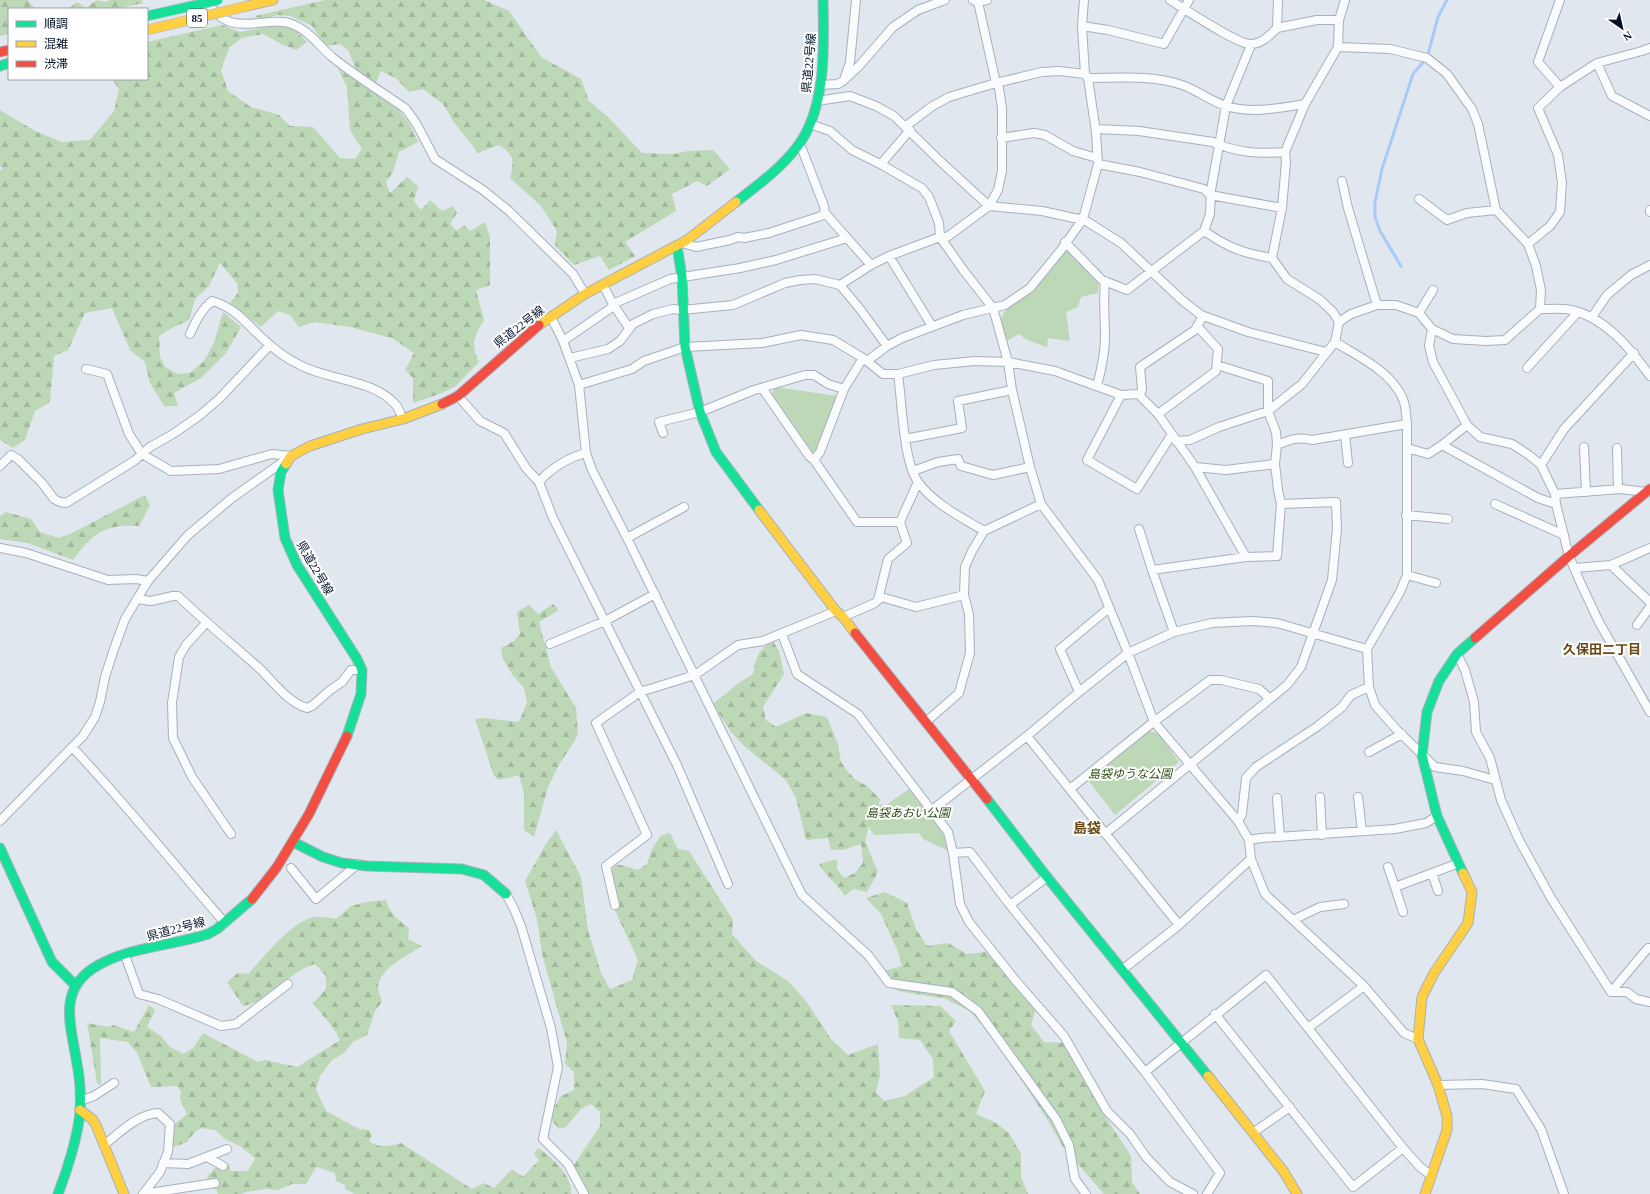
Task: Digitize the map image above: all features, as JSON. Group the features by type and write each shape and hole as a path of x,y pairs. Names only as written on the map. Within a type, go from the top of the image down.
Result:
{"street":[{"path":"206,0 210,8 224,21 242,25 283,21 295,25 307,33 332,57 406,109 416,123 435,159 483,190 509,211 573,274 585,294"},
{"name":"85","path":"148,16 218,0"},
{"name":"85","path":"148,30 273,0"},
{"name":"県道22号線","path":"58,1194 66,1173 80,1105 79,1075 69,1021 69,1006 76,986 82,977 92,969 125,955 208,934 225,924 242,909 257,894 277,868 293,842 345,740 356,712 361,694 362,670 351,648 297,565 285,538 280,512 278,483 281,472 291,456 310,446 362,429 403,419 433,408 458,396 532,330 585,294 680,244 710,223 762,182 785,161 798,146 810,124 818,101 824,50 823,0"},
{"path":"843,81 850,62 856,0"},
{"path":"820,85 838,84 843,81 859,66 893,27 918,10 945,0"},
{"path":"840,285 888,256 940,237 946,237 989,206 998,190 1002,171 1002,108 999,88 996,83 975,1 987,0"},
{"path":"814,460 820,452 844,389 865,360 902,338 932,326 963,314 1005,305 1030,288 1061,250 1065,242 1083,219 1097,161 1096,130 1086,76 1082,26 1084,0"},
{"path":"1170,0 1232,38 1251,45 1267,39 1277,28 1317,20 1339,20"},
{"path":"1082,26 1108,30 1164,44 1180,13 1185,9 1189,0"},
{"path":"1277,28 1278,0"},
{"path":"1272,258 1282,208 1286,162 1285,152 1305,104 1338,47 1339,20 1345,0"},
{"path":"1560,0 1538,62 1560,86"},
{"path":"1065,242 1105,281 1127,290 1204,231 1210,214 1210,195 1226,106 1251,45"},
{"path":"1338,47 1390,49 1427,58 1447,74 1472,109 1478,124 1496,210 1528,244 1536,266 1541,290 1540,309"},
{"path":"1528,244 1550,226 1560,212 1562,183 1558,155 1538,108 1560,86 1597,63 1650,48"},
{"path":"1597,63 1612,96 1650,116"},
{"path":"881,164 908,128 931,107 949,97 996,83 1042,72 1059,71 1086,76 1151,79 1179,84 1226,106 1248,110 1269,109 1305,104"},
{"path":"818,101 850,96 888,112 908,128 940,161 989,206 1042,210 1083,219 1121,243 1150,272 1183,301 1203,316 1248,332 1326,352"},
{"path":"810,124 830,131 852,150 881,164 922,188 929,197 938,223 940,237 992,308 1008,362 1012,390 1030,467 1042,504 1098,580 1154,722 1238,822 1250,840 1251,859 1265,894 1364,986 1404,1033 1418,1039"},
{"path":"1096,130 1139,131 1213,142 1224,148 1258,154 1285,152"},
{"path":"1001,138 1034,133 1045,136 1073,151 1097,161 1204,189 1210,195 1282,208"},
{"path":"798,146 802,149 824,206 825,213 871,265"},
{"path":"1342,181 1348,208 1377,306"},
{"path":"1418,199 1447,220 1466,213 1496,210"},
{"path":"825,213 821,216 769,233 744,238 738,237 696,247 680,244 685,348 700,412 716,452 839,614 927,721 1047,877 1254,1132 1284,1172 1297,1194"},
{"path":"1174,437 1190,440 1219,426 1268,411 1302,384 1335,342 1339,322 1333,312 1319,299 1287,278 1272,258 1249,254 1224,245 1204,231"},
{"path":"563,341 611,308 613,304 670,279 740,268 776,260 847,238"},
{"path":"888,256 932,326"},
{"path":"1592,317 1607,295 1632,275 1650,265"},
{"path":"570,358 608,349 620,341 633,324 653,314 673,309 682,310 733,305 784,283 815,278 840,285 887,346"},
{"path":"1097,386 1101,370 1105,339 1103,301 1105,281"},
{"path":"603,285 613,304 629,328"},
{"path":"1419,312 1433,290"},
{"path":"190,334 199,315 212,301 232,309 270,346 298,364 316,372 377,390 396,406 403,419"},
{"path":"1339,322 1351,314 1377,306 1396,305 1419,312 1432,329 1453,339 1486,341 1505,340 1540,309 1571,310 1592,317 1604,326 1634,353 1650,376"},
{"path":"1527,368 1578,312"},
{"path":"1140,396 1142,389 1140,367 1195,330 1203,316"},
{"path":"551,317 563,341 579,384 586,453 592,470 655,594 802,895 868,955 889,983 952,992 978,1010 1056,1119 1069,1145 1075,1179 1086,1194"},
{"path":"1158,414 1216,371 1218,349 1197,326"},
{"path":"1432,329 1429,346 1433,362 1467,425 1480,437 1512,444 1530,455 1541,466 1555,494 1556,504 1569,556 1599,622 1650,712"},
{"path":"579,384 632,369 644,361 685,348 762,343 801,335 833,340 865,360 883,374 898,374 934,365 974,361 1008,362 1055,371 1121,395 1138,394 1158,414 1195,467 1246,557"},
{"path":"1335,342 1391,379 1404,400 1407,424 1407,575 1400,592 1367,649 1369,687 1376,705 1435,767 1495,780"},
{"path":"0,466 11,455 18,459 42,483 54,499 66,503 134,461 150,447 173,434 199,416 219,399 270,346"},
{"path":"1541,466 1564,429 1634,353"},
{"path":"1152,570 1246,557 1277,556 1281,504 1275,464 1277,445 1276,432 1268,411 1268,381 1217,364"},
{"path":"86,369 108,374 129,434 142,454 170,471 219,469 272,454 291,456"},
{"path":"898,374 908,460 918,482 937,501 984,531"},
{"path":"664,434 659,422 700,412 762,388 805,375 814,375 828,384 844,389"},
{"path":"762,388 857,522 900,522"},
{"path":"905,439 962,428 958,401 1012,390"},
{"path":"1121,395 1087,460 1137,489 1174,437"},
{"path":"458,396 480,421 504,433 526,468 539,482 553,518 677,765 728,884"},
{"path":"1277,445 1291,439 1304,438 1312,440 1407,424"},
{"path":"1407,448 1428,454 1467,425"},
{"path":"1345,434 1348,462"},
{"path":"1442,445 1538,498 1556,504"},
{"path":"1584,447 1586,492"},
{"path":"1617,448 1618,490"},
{"path":"539,482 546,474 561,464 586,453"},
{"path":"0,821 84,736 95,717 100,702 105,677 125,619 148,581 188,535 232,498 291,456"},
{"path":"913,471 938,462 958,459 961,466 993,475 1030,467"},
{"path":"1195,467 1226,470 1275,464"},
{"path":"878,600 888,559 907,543 900,522 918,482"},
{"path":"1555,494 1618,490 1648,491"},
{"path":"1425,1194 1447,1130 1447,1116 1438,1085 1418,1039 1422,997 1434,973 1468,923 1472,892 1437,816 1422,755 1427,712 1439,682 1457,654 1569,556 1648,491"},
{"path":"1105,834 1189,764 1288,685 1301,667 1332,580 1337,529 1336,502 1281,504"},
{"path":"927,721 958,693 970,653 969,614 964,595 965,567 972,551 984,531 1042,504"},
{"path":"1495,504 1564,535"},
{"path":"627,538 684,507"},
{"path":"1406,515 1448,519"},
{"path":"1139,529 1174,632"},
{"path":"0,548 26,553 108,580 136,579 148,581"},
{"path":"1575,568 1611,565 1650,548"},
{"path":"1611,565 1650,602"},
{"path":"1407,575 1436,583"},
{"path":"550,644 606,621 655,594"},
{"path":"615,905 606,866 647,835 596,723 640,692 695,675 738,645 763,641 875,603 881,597 916,607 964,595"},
{"path":"137,599 151,601 178,596 299,706 307,708 312,706 328,691 342,682 351,670 362,670"},
{"path":"1079,692 1060,648 1109,608"},
{"path":"1637,625 1649,612"},
{"path":"932,810 1027,736 1128,653 1174,632 1212,623 1252,621 1277,623 1367,649"},
{"path":"207,622 186,645 179,657 172,703 173,738 192,777 231,834"},
{"path":"782,634 797,674 858,714 912,787 932,810 948,832 953,853 960,904 969,922 1016,981 1064,1036 1107,1111 1130,1134 1146,1157 1170,1182 1193,1194"},
{"path":"1457,654 1465,670 1474,702 1476,732 1490,758 1501,800 1522,846 1551,898 1611,992"},
{"path":"1070,789 1154,722 1210,680 1222,680 1259,689 1270,699"},
{"path":"1238,822 1242,814 1246,778 1256,767 1318,726 1342,707 1351,695 1369,687"},
{"path":"1370,752 1402,734"},
{"path":"1027,736 1179,925"},
{"path":"72,747 103,780 225,924"},
{"path":"1320,797 1322,835"},
{"path":"1358,797 1362,831"},
{"path":"1277,798 1280,837"},
{"path":"1250,840 1260,838 1395,829 1426,823 1437,816"},
{"path":"293,842 323,857 342,863 462,869 484,875 506,894 521,926 551,1028 558,1067 543,1139 568,1164 584,1194"},
{"path":"0,848 52,962 76,986"},
{"path":"953,853 970,852 1145,1072 1220,1173 1207,1194"},
{"path":"1122,970 1179,925 1251,859"},
{"path":"1395,887 1459,863"},
{"path":"291,868 316,899 358,864"},
{"path":"1388,867 1403,912"},
{"path":"1432,873 1438,891"},
{"path":"1010,904 1047,877"},
{"path":"1293,920 1320,907 1344,904"},
{"path":"1611,992 1648,948 1650,948"},
{"path":"125,955 139,994 158,999 221,1026 236,1024 288,984"},
{"path":"1145,1072 1266,974 1403,1148 1420,1167 1432,1176"},
{"path":"1308,1028 1364,986"},
{"path":"1611,992 1628,992 1636,999 1650,1002"},
{"path":"1215,1014 1353,1187 1403,1148"},
{"path":"114,1083 80,1105 92,1119 124,1194"},
{"path":"1438,1085 1482,1084 1516,1089 1541,1129 1564,1194"},
{"path":"1254,1132 1290,1107"},
{"path":"104,1145 131,1124 150,1114 158,1113 170,1124 168,1152 160,1172 143,1194"},
{"path":"163,1163 188,1164 227,1149"},
{"path":"207,1156 223,1166"},
{"path":"143,1194 215,1183"}],"green space":[{"path":"0,0 28,0 34,8 8,8 8,34 0,36"},
{"path":"97,0 105,2 110,0 141,0 143,3 120,8 86,8"},
{"path":"325,0 484,0 509,11 541,57 581,79 589,101 608,117 642,153 674,154 688,151 713,150 730,169 707,186 697,181 672,194 676,211 625,242 635,256 609,270 600,256 574,265 555,245 557,231 541,206 510,178 512,159 508,152 499,145 478,153 453,121 443,104 423,89 409,92 397,79 381,71 375,85 356,69 348,50 340,44 326,46 311,25 290,16 278,15 261,19 255,16"},
{"path":"77,2 86,8 69,8"},
{"path":"282,24 297,32 307,42 296,50 263,34 242,38 229,48 221,70 228,91 251,107 279,115 290,126 313,127 340,158 355,159 362,149 350,130 347,87 338,69 395,105 409,123 418,142 399,152 393,172 386,182 390,193 407,177 418,186 414,201 421,210 430,200 442,211 453,206 457,213 450,224 457,231 464,225 470,231 485,222 490,237 490,285 476,290 484,320 474,340 476,356 479,362 456,386 442,393 413,403 413,378 405,370 414,353 392,338 350,327 314,322 299,327 290,315 278,311 261,327 230,303 238,293 237,283 220,263 209,286 195,299 189,320 159,336 160,357 165,367 177,374 190,373 204,361 214,343 223,312 241,327 226,353 201,378 174,393 178,406 164,406 150,383 145,362 130,350 112,308 85,313 68,350 54,356 50,402 35,411 25,440 13,448 0,440 0,171 2,169 0,165 0,110 35,131 62,142 90,140 114,111 119,89 113,80 148,80 148,42 222,25 240,32"},
{"path":"1066,248 1099,280 1098,293 1081,297 1078,307 1066,312 1070,341 1048,338 1047,347 1027,340 1019,334 1007,341 1001,320 1007,308"},
{"path":"775,387 837,396 817,453 811,452 772,394"},
{"path":"145,495 150,505 139,526 117,527 100,532 87,543 73,560 28,543 0,539 0,516 6,512 31,519 40,532 59,538 72,533"},
{"path":"553,604 559,610 539,622 551,667 576,708 578,735 559,765 548,787 534,837 524,830 524,794 519,775 499,780 494,776 475,719 485,718 519,722 527,702 524,688 512,674 503,659 501,648 514,641 520,634 517,612 529,605 538,614"},
{"path":"773,641 779,651 784,674 763,707 766,720 776,727 806,713 827,717 838,744 841,762 856,780 867,786 881,800 873,811 865,841 878,872 867,892 853,889 845,896 819,864 837,859 837,869 844,878 855,873 863,863 861,844 843,850 831,850 828,838 806,840 796,798 786,780 743,745 731,732 713,704 740,682 753,674 758,654 764,647"},
{"name":"島袋ゆうな公園","path":"1148,731 1158,733 1179,762 1115,815 1088,780"},
{"name":"島袋あおい公園","path":"912,787 948,832 953,853 923,839 919,833 874,835 862,815 874,804 886,805"},
{"path":"556,830 581,877 588,930 601,973 610,989 632,980 638,960 607,893 605,875 617,864 638,870 647,864 651,851 660,836 670,833 678,849 689,851 733,920 732,934 756,961 788,981 806,1001 831,1039 848,1055 878,1044 880,1075 876,1092 884,1101 905,1096 934,1077 933,1059 920,1040 899,1038 898,1021 891,1005 940,1006 956,1021 949,1031 985,1091 976,1114 996,1123 1009,1133 1021,1154 1021,1177 1028,1194 588,1194 573,1166 600,1126 600,1112 591,1104 581,1109 566,1127 559,1129 549,1117 561,1096 574,1090 574,1072 565,1064 567,1043 542,954 537,919 525,881 546,844"},
{"path":"885,892 907,903 916,929 927,946 948,943 967,954 986,952 1036,1008 1031,1025 1044,1042 1065,1043 1103,1113 1131,1156 1132,1182 1140,1194 1104,1194 1063,1147 1042,1111 994,1040 971,1012 946,999 898,991 880,972 902,966 898,952 881,914 866,898"},
{"path":"386,900 394,916 409,928 408,939 422,946 402,958 384,973 378,986 382,1002 375,1011 367,1035 353,1042 344,1053 331,1061 320,1076 316,1089 326,1111 359,1129 369,1130 372,1135 369,1141 373,1144 384,1146 401,1143 472,1189 484,1183 494,1188 512,1169 523,1177 539,1160 534,1154 538,1148 549,1156 560,1168 569,1181 571,1194 355,1194 345,1189 345,1185 336,1181 335,1173 316,1167 306,1184 292,1184 278,1190 265,1189 241,1194 218,1194 217,1191 211,1186 207,1177 215,1168 229,1164 231,1171 248,1171 255,1158 240,1146 225,1139 215,1130 201,1128 194,1133 187,1142 172,1148 175,1124 187,1114 180,1099 181,1091 177,1086 151,1087 137,1053 128,1042 100,1038 101,1085 97,1083 87,1023 108,1027 113,1025 134,1032 149,1005 155,1010 147,1027 161,1036 170,1047 183,1054 193,1048 203,1033 258,1062 265,1060 297,1067 340,1040 334,1029 313,1003 326,989 326,976 315,964 296,973 263,998 243,1006 227,982 238,973 248,974 278,941 305,920 314,917 336,919 351,906 366,902"}],"waterway":[{"path":"1401,266 1380,231 1375,217 1375,202 1382,169 1413,74 1427,58 1438,17 1447,0"}],"traffic: fast":[{"path":"148,16 218,0"},
{"path":"736,202 783,162 797,147 807,131 814,114 822,76 824,37 823,0"},
{"path":"0,66 8,63"},
{"path":"677,246 682,277 685,347 700,412 716,452 759,510"},
{"path":"286,464 281,472 278,490 285,538 297,565 357,659 362,670 361,694 347,736"},
{"path":"1463,873 1437,816 1422,755 1427,712 1439,681 1457,654 1475,638"},
{"path":"987,799 1047,877 1208,1076"},
{"path":"293,842 323,857 342,863 367,866 462,869 484,875 506,894"},
{"path":"0,848 52,962 76,986"},
{"path":"58,1194 72,1153 80,1112 80,1082 70,1025 71,1000 74,989 81,979 92,969 119,956 133,951 208,934 217,929 252,899"}],"traffic: slow":[{"path":"247,6 273,0"},
{"path":"148,30 247,6"},
{"path":"539,325 585,294 687,240 736,202"},
{"path":"286,464 291,456 310,446 362,429 403,419 442,404"},
{"path":"759,510 836,611 843,617 855,633"},
{"path":"1425,1194 1447,1130 1447,1116 1438,1085 1418,1039 1422,997 1434,973 1468,923 1472,892 1463,873"},
{"path":"1208,1076 1284,1172 1297,1194"},
{"path":"80,1110 92,1119 96,1125 124,1194"}],"traffic: jam":[{"path":"0,52 8,50"},
{"path":"442,404 458,396 539,325"},
{"path":"1475,638 1569,556 1650,489"},
{"path":"855,633 987,799"},
{"path":"252,899 277,867 309,814 347,736"}],"district":[{"name":"久保田二丁目","path":"1602,649"},
{"name":"島袋","path":"1087,828"}]}
